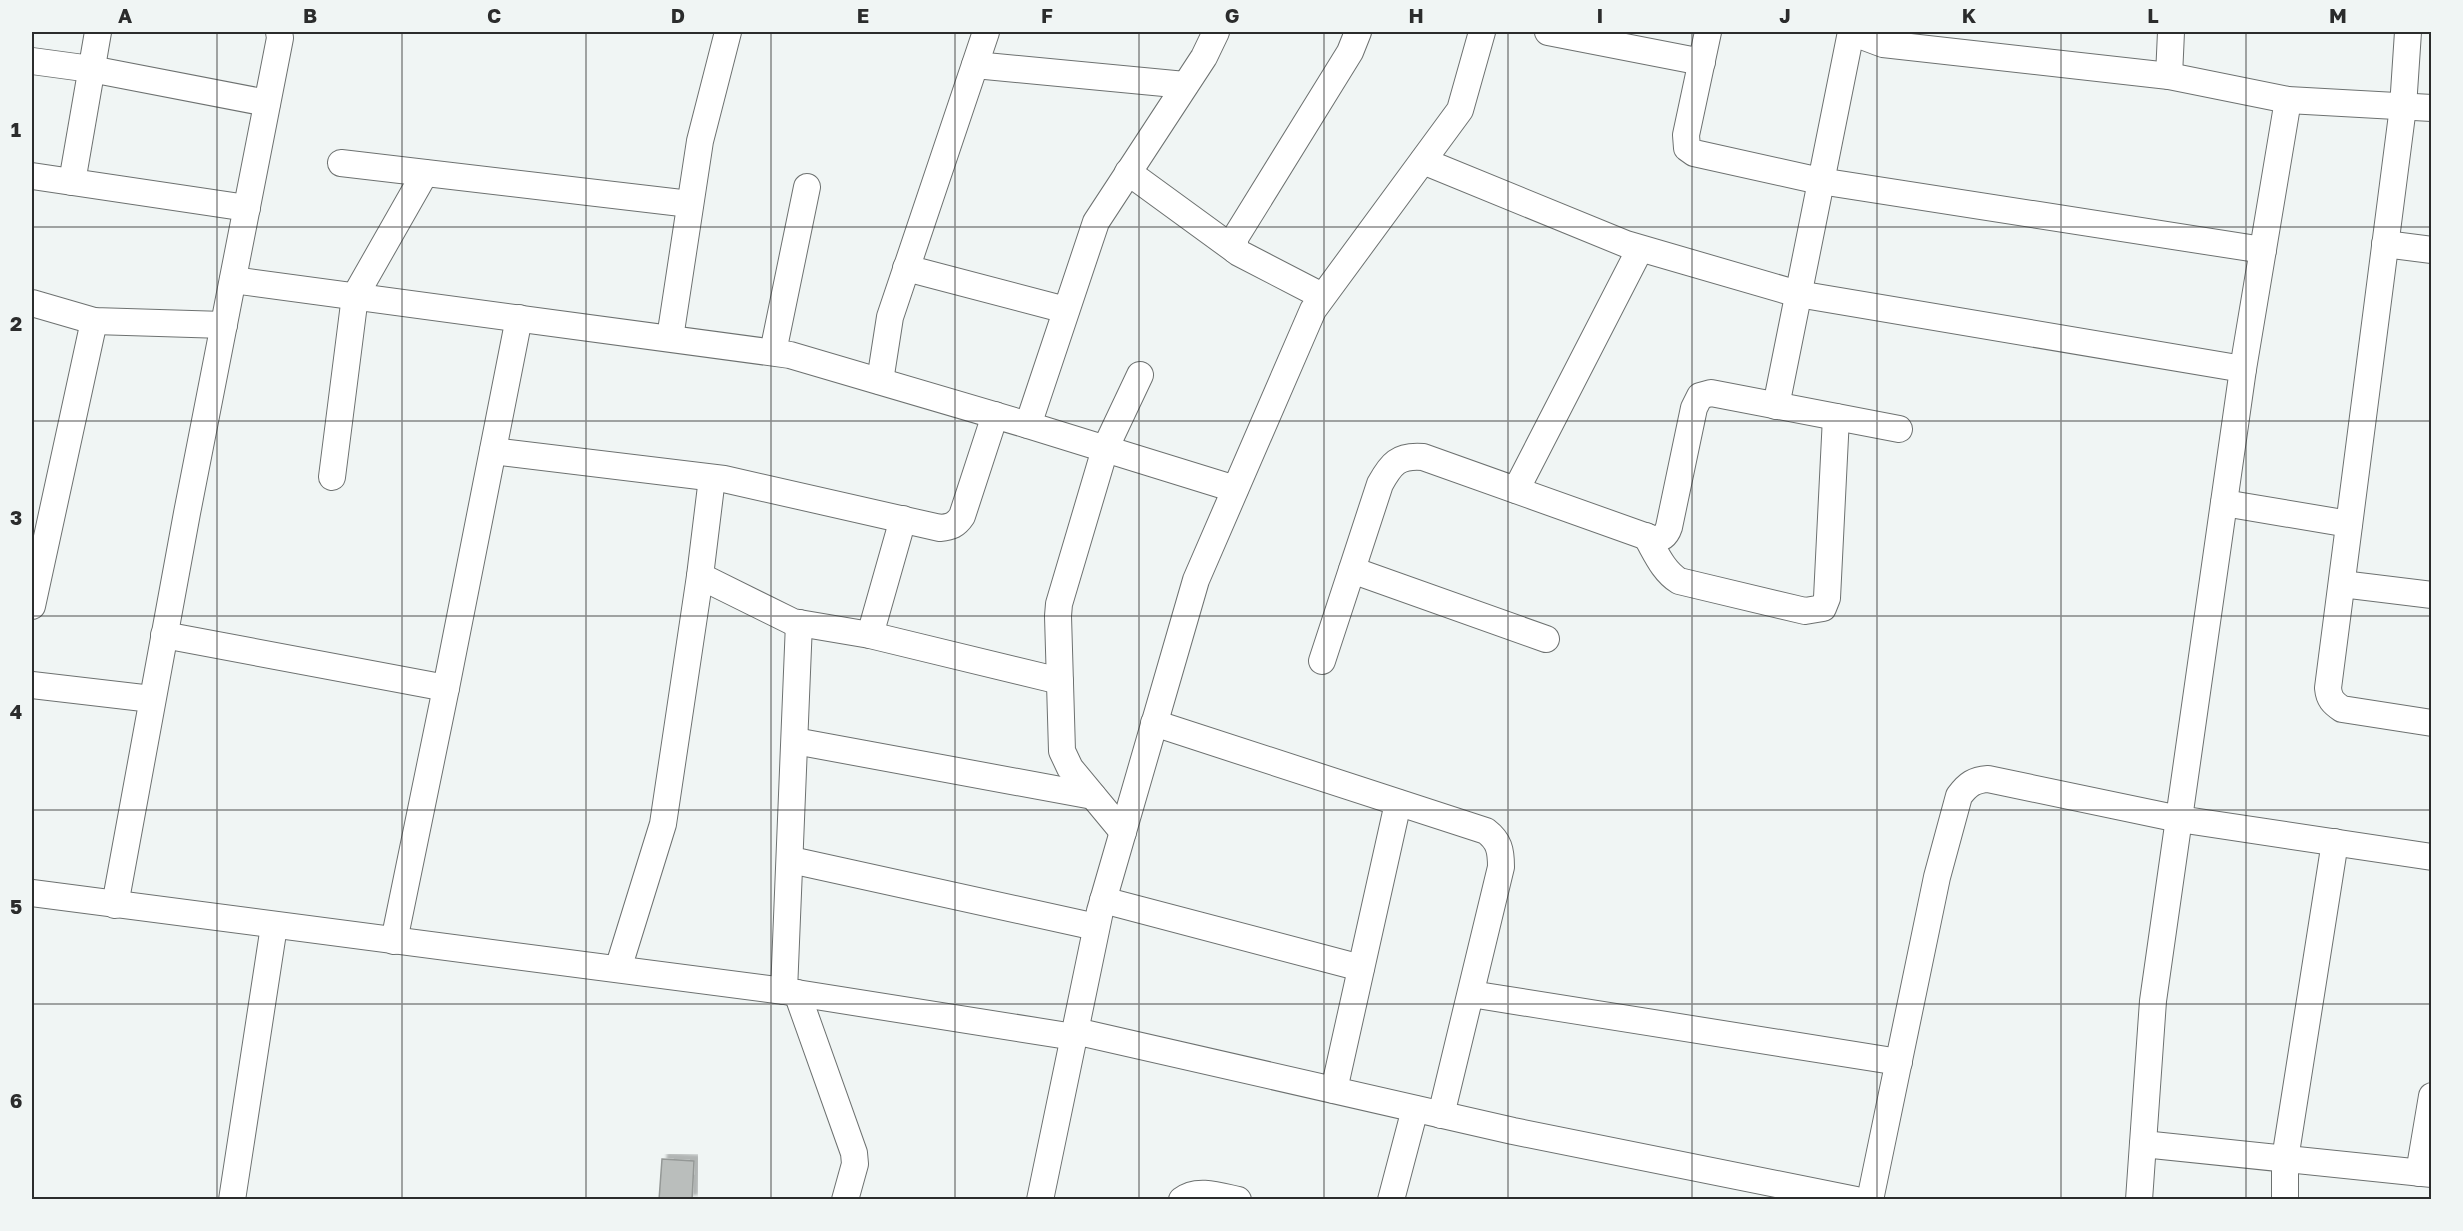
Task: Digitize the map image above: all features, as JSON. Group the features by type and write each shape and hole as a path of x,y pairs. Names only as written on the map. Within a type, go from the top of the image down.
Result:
{"street":[{"path":"72,182 98,32"},
{"path":"115,905 164,635 280,38 279,32"},
{"path":"670,338 700,141 728,32"},
{"path":"880,381 890,317 986,32"},
{"path":"1028,425 1096,222 1204,57 1216,32"},
{"path":"1235,250 1235,238 1350,52 1358,32"},
{"path":"1040,1200 1096,927 1196,580 1313,310 1460,110 1482,32"},
{"path":"1548,32 1702,62"},
{"path":"1708,32 1686,135 1688,148 1694,153 1820,181 2262,250"},
{"path":"1776,406 1851,32 1883,44 2169,76 2288,100 2432,108"},
{"path":"2169,76 2170,32"},
{"path":"2408,32 2403,107 2329,696 2333,703 2342,709 2432,723"},
{"path":"32,62 91,69 267,103"},
{"path":"975,65 1185,85"},
{"path":"2139,1200 2153,1001 2243,369 2288,100"},
{"path":"1423,161 1640,249 1798,294 2243,369"},
{"path":"341,163 690,204"},
{"path":"1128,172 1235,250 1322,296"},
{"path":"332,477 355,296 425,173"},
{"path":"32,176 247,208"},
{"path":"773,352 807,188"},
{"path":"2385,244 2432,250"},
{"path":"1516,490 1640,249"},
{"path":"906,268 1066,310"},
{"path":"233,280 789,355 995,415 1235,489"},
{"path":"32,303 94,321 224,325"},
{"path":"394,941 519,318"},
{"path":"32,606 94,321"},
{"path":"1123,832 1070,768 1062,751 1059,604 1105,449 1140,375"},
{"path":"1322,661 1380,484 1390,466 1401,459 1412,456 1423,457 1660,539 1666,535 1670,527 1694,408 1700,396 1711,393 1899,429"},
{"path":"493,451 712,477 940,528 950,527 962,516 995,415"},
{"path":"1646,536 1664,567 1671,576 1679,581 1805,611 1823,608 1827,598 1836,417"},
{"path":"618,969 663,824 700,576 712,477"},
{"path":"2224,502 2349,524"},
{"path":"870,635 903,519"},
{"path":"1352,570 1546,639"},
{"path":"700,576 799,623 870,635 1060,681"},
{"path":"2342,584 2432,595"},
{"path":"799,623 791,860 790,992 854,1153 855,1164 845,1200"},
{"path":"164,635 446,688"},
{"path":"32,685 152,699"},
{"path":"1154,723 1486,831 1496,838 1501,851 1502,867 1441,1115"},
{"path":"795,741 1093,796"},
{"path":"1870,1200 1937,877 1959,796 1967,786 1977,780 1988,779 2179,819 2432,857"},
{"path":"1334,1090 1398,803"},
{"path":"2285,1200 2285,1159 2335,842"},
{"path":"791,860 1096,927"},
{"path":"32,893 790,992 1074,1034 1441,1115 1856,1200"},
{"path":"1103,900 1361,968"},
{"path":"232,1200 274,926"},
{"path":"1471,994 1899,1062"},
{"path":"2143,1144 2425,1174 2432,1096"},
{"path":"1391,1200 1415,1109"},
{"path":"1182,1200 1189,1194 1199,1193 1238,1200"}],"building":[{"path":"662,1159 694,1161 692,1200 659,1200"}]}
